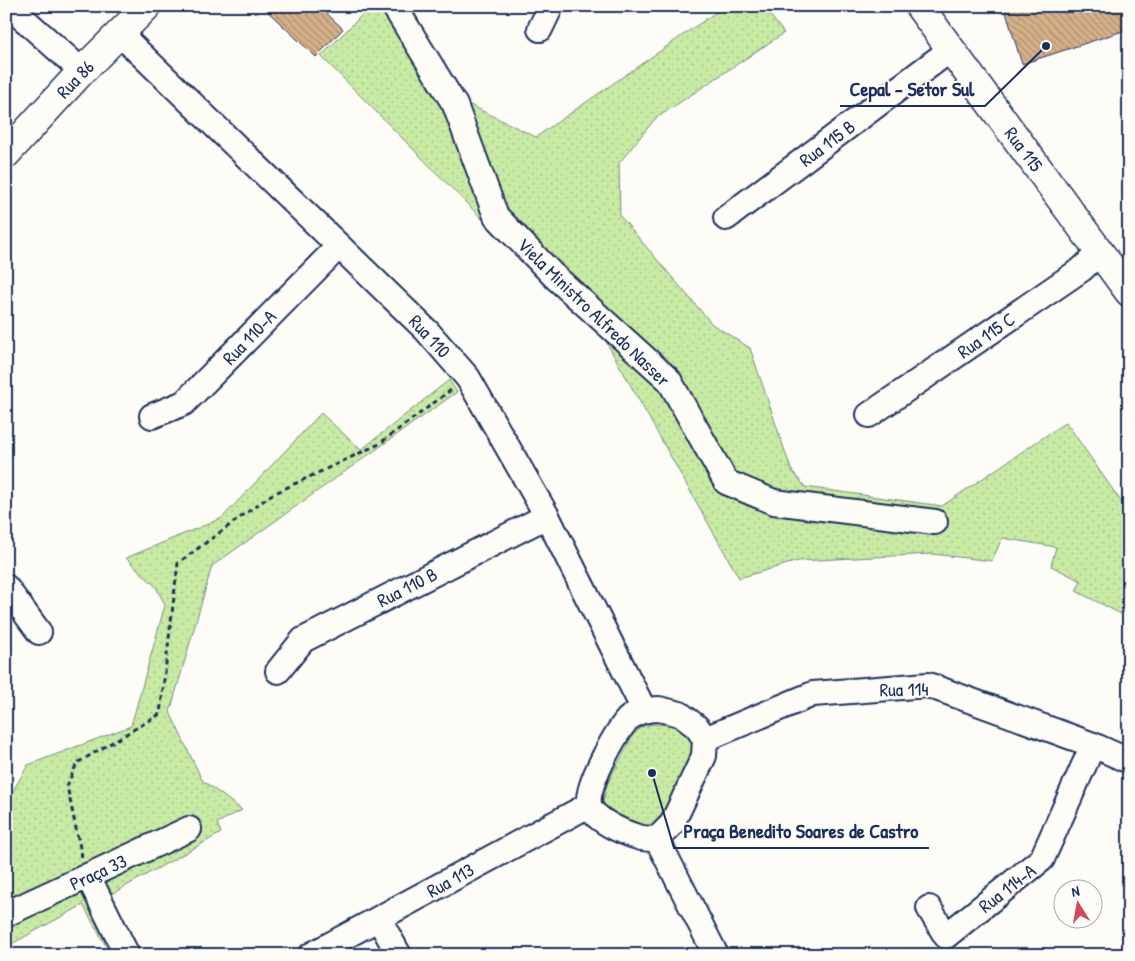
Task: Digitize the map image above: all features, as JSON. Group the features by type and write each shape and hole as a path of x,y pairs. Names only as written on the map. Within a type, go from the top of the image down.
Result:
{"street":[{"path":"9,6 82,71"},
{"name":"Rua 86","path":"6,154 82,71 147,6"},
{"name":"Viela Ministro Alfredo Nasser","path":"394,6 455,105 496,216 553,275 669,380 726,482 774,502 935,522"},
{"path":"540,29 550,6"},
{"name":"Rua 115","path":"919,6 1129,292"},
{"name":"Rua 110","path":"120,34 427,331 468,378 547,516 644,710"},
{"name":"Rua 115 B","path":"726,218 950,50"},
{"name":"Rua 110-A","path":"152,416 184,404 338,246"},
{"name":"Rua 115 C","path":"869,416 1082,269 1100,252"},
{"name":"Rua 110 B","path":"278,671 303,640 547,516"},
{"path":"6,586 39,632"},
{"name":"Rua 114","path":"705,739 813,694 928,684 1094,745 1129,761"},
{"path":"659,709 680,714 698,727 705,739 704,756 672,824 657,839 639,838 598,818 589,805 590,789 612,743 628,720 644,710 659,709"},
{"name":"Rua 114-A","path":"929,908 946,936 1042,859 1094,745"},
{"name":"Rua 113","path":"311,955 589,805"},
{"name":"Praça 33","path":"6,914 189,829"},
{"path":"657,839 716,955"},
{"path":"88,876 127,955"},
{"path":"379,918 399,955"}],"path":[{"path":"88,876 67,786 77,763 160,714 178,563 271,495 379,444 468,378"}],"green space":[{"path":"371,6 411,6 462,101 536,137 725,6 763,6 784,33 655,119 619,163 620,216 712,324 750,348 791,469 805,487 942,506 1066,422 1129,513 1129,618 1076,591 1081,581 1051,566 1056,547 1002,538 992,561 932,554 798,561 739,578 595,322 497,234 321,56"},
{"path":"449,380 457,392 212,566 170,712 202,780 242,810 217,823 221,833 110,895 141,955 111,955 83,905 6,947 6,803 28,765 131,726 165,605 156,587 126,558 222,518 321,413 361,450"},
{"path":"653,724 672,725 682,730 691,741 695,762 682,794 658,822 640,827 608,814 603,801 607,784 633,735 641,727"}],"building":[{"path":"262,6 319,6 343,29 316,57"},
{"path":"1004,6 1129,6 1129,29 1022,64"}],"place":[{"name":"Cepal - Setor Sul","path":"1046,46"},
{"name":"Praça Benedito Soares de Castro","path":"652,773"}]}
